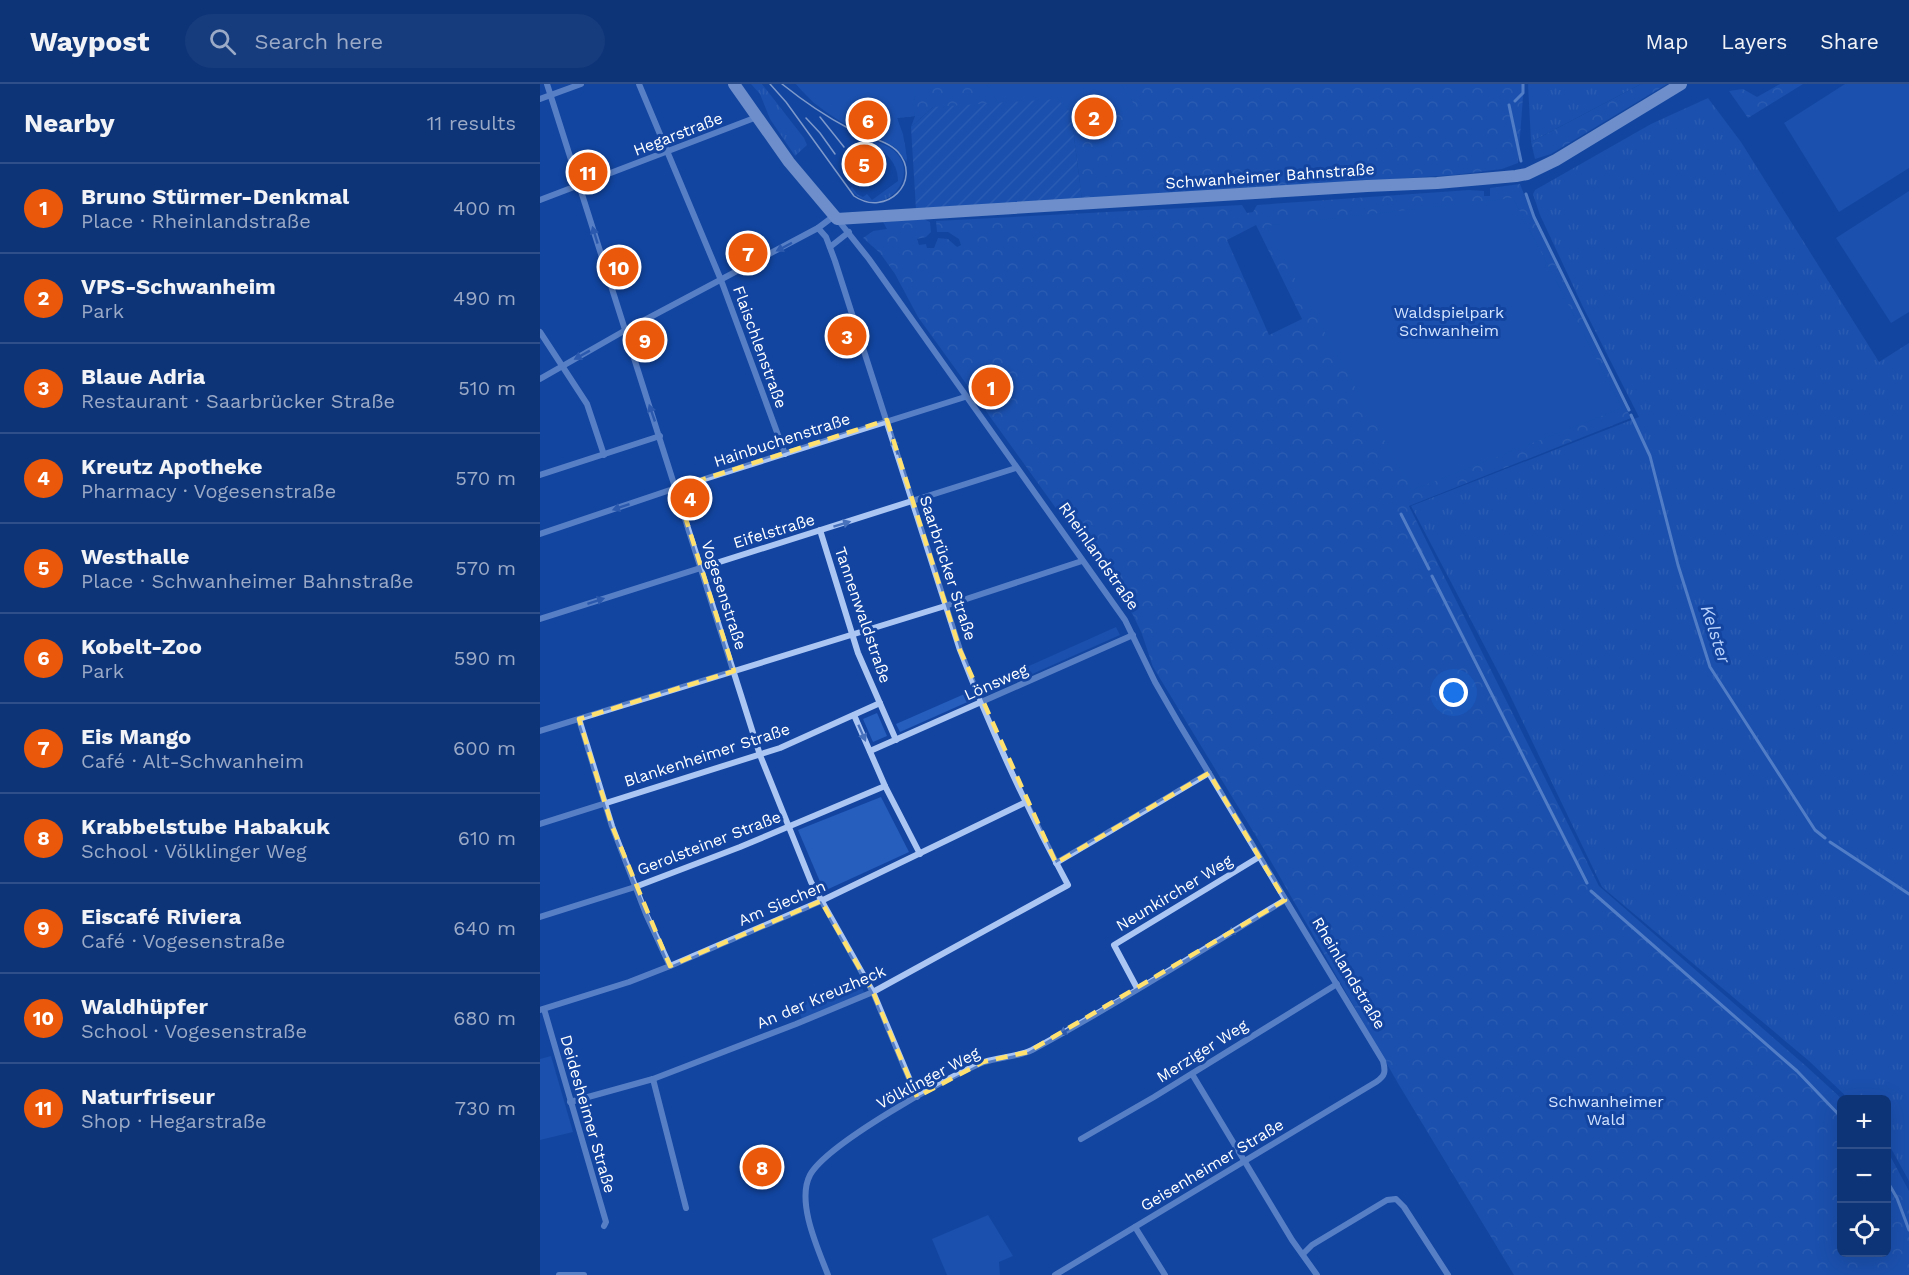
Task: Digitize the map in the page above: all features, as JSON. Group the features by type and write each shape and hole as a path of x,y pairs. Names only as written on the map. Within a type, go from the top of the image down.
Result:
{"street":[{"name":"Vogesenstraße","path":"547,84 760,755 788,827 821,901 873,992 917,1097"},
{"path":"540,99 581,84"},
{"name":"Flaischlenstraße","path":"639,84 721,280 785,454"},
{"name":"Rheinlandstraße","path":"734,84 789,162 849,232 1120,614 1133,635 1155,682 1383,1061 1386,1070 1383,1078"},
{"name":"Schwanheimer Bahnstraße","path":"835,218 1516,177 1556,160 1681,84"},
{"name":"Hegarstraße","path":"540,200 758,117"},
{"path":"540,379 624,331 835,218"},
{"name":"Saarbrücker Straße","path":"818,228 830,247 945,606 981,704 1026,802 1068,885"},
{"path":"830,247 849,232"},
{"path":"540,332 587,404 604,454"},
{"name":"Hainbuchenstraße","path":"540,534 676,488 965,397"},
{"path":"540,475 660,436"},
{"name":"Eifelstraße","path":"540,619 1016,468"},
{"name":"Tannenwaldstraße","path":"820,531 852,635 896,740"},
{"path":"540,731 945,606 1082,561"},
{"name":"Lönsweg","path":"870,751 1133,635"},
{"name":"Blankenheimer Straße","path":"540,824 780,748 880,703"},
{"path":"854,715 885,786 920,854"},
{"path":"579,719 635,887 670,966"},
{"path":"1056,863 1209,773"},
{"name":"Gerolsteiner Straße","path":"540,917 635,887 740,847 885,786"},
{"name":"Am Siechen","path":"542,1009 630,982 670,966 821,901 1026,802"},
{"name":"Neunkircher Weg","path":"1137,988 1114,945 1259,857"},
{"name":"An der Kreuzheck","path":"570,1102 653,1079 873,992 1068,885"},
{"name":"Völklinger Weg","path":"828,1275 806,1204 809,1177 816,1165 832,1151 917,1097 983,1062 1028,1052 1285,900"},
{"name":"Merziger Weg","path":"1081,1139 1154,1098 1337,984"},
{"name":"Deidesheimer Straße","path":"542,1009 606,1222 604,1226"},
{"path":"1192,1074 1292,1240 1317,1275"},
{"name":"Geisenheimer Straße","path":"1055,1275 1383,1078"},
{"path":"653,1079 686,1208"},
{"path":"1303,1254 1312,1245 1387,1200 1396,1200 1404,1207 1448,1275"},
{"path":"1135,1227 1165,1275"},
{"path":"559,1275 584,1275"}],"highlighted area":[{"path":"887,420 960,650 1056,863 1209,773 1285,900 1028,1052 983,1062 917,1097 873,992 821,901 670,966 612,826 579,719 734,671 676,488"}],"green space":[{"path":"751,84 762,84 804,138 807,145 795,156 770,119 760,94"},
{"path":"796,84 1524,84 1518,163 1502,169 1454,175 1082,200 1071,113 933,107 911,127 915,116 897,118 905,145 907,162 894,146 842,122 814,103"},
{"path":"796,84 914,84 915,116 897,118 903,134 907,159 905,160 887,142 855,129 833,116 813,102"},
{"path":"986,84 1121,84 1134,104 1090,130 1058,99 999,104"},
{"path":"1528,84 1641,84 1531,142"},
{"path":"1641,84 1667,84 1551,154 1535,159 1531,142"},
{"path":"1780,84 1803,84 1748,118 1729,91 1743,89 1757,97"},
{"path":"1845,84 1909,84 1909,168 1839,212 1784,123"},
{"path":"1708,98 1741,142 1879,362 1909,343 1909,1181 1891,1148 1891,1095 1845,1095 1809,1061 1602,887 1506,687 1411,506 1639,417 1583,307 1540,215 1533,194 1535,190 1651,124"},
{"path":"1057,99 1071,113 1082,200 916,210 911,127 933,107"},
{"path":"858,135 893,150 902,161 904,172 901,183 895,193 885,199 874,202 862,199 850,189 852,187 857,194 863,197 867,194 872,200 898,181 896,168 889,157 867,142 861,145 856,139"},
{"name":"Schwanheimer Wald","path":"1520,184 1537,227 1631,418 1409,506 1599,886 1838,1095 1837,1257 1891,1257 1891,1157 1909,1191 1909,1275 1514,1275 1399,1085 1265,851 1153,667 1133,615 918,317 895,274 880,253 863,238 873,231 887,229 883,222 924,219 930,222 931,232 926,237 917,239 919,245 926,244 927,248 934,248 938,238 948,239 957,247 961,245 959,239 948,232 937,232 936,221 1242,205 1247,213 1253,212 1257,205 1469,190 1484,191 1484,196 1490,196 1490,188","holes":["1256,225 1302,319 1269,335 1227,240"]},
{"path":"1909,191 1909,312 1891,323 1836,238"},
{"name":"Waldspielpark Schwanheim","path":"1513,198 1622,408 1412,490 1266,226"},
{"path":"1116,627 1120,635 987,694 984,686"},
{"path":"969,692 972,700 900,732 896,724"},
{"path":"877,713 887,736 873,742 863,719"},
{"path":"881,797 909,852 824,891 798,830"},
{"path":"858,980 865,994 803,1021 796,1005"},
{"path":"551,1056 573,1132 540,1140 540,1059"},
{"path":"988,1215 1013,1256 999,1262 1000,1275 947,1275 932,1239"}],"waterway":[{"name":"Kelster","path":"1515,101 1523,93 1523,84"},
{"name":"Kelster","path":"1509,105 1521,161"},
{"name":"Kelster","path":"1526,194 1534,217 1629,410"},
{"name":"Kelster","path":"1631,415 1650,456 1678,565 1710,667 1815,830 1825,838"},
{"path":"1401,514 1429,569"},
{"path":"1432,576 1587,883"},
{"name":"Kelster","path":"1830,842 1909,894"},
{"path":"1591,891 1797,1071 1837,1113"},
{"path":"1891,1188 1909,1230"}],"tram line":[{"path":"770,84 786,102 854,196 866,202 878,202 889,199 897,193 904,184 906,174 905,163 898,152 887,144 854,131 831,118 782,84"},
{"path":"820,117 844,147"},
{"path":"806,118 835,154"}],"place":[{"name":"VPS-Schwanheim","path":"1094,117"},
{"name":"Kobelt-Zoo","path":"868,120"},
{"name":"Westhalle","path":"864,164"},
{"name":"Naturfriseur","path":"588,172"},
{"name":"Eis Mango","path":"748,253"},
{"name":"Waldhüpfer","path":"619,267"},
{"name":"Blaue Adria","path":"847,336"},
{"name":"Eiscafé Riviera","path":"645,340"},
{"name":"Bruno Stürmer-Denkmal","path":"991,387"},
{"name":"Kreutz Apotheke","path":"690,498"},
{"name":"Krabbelstube Habakuk","path":"762,1167"}]}
